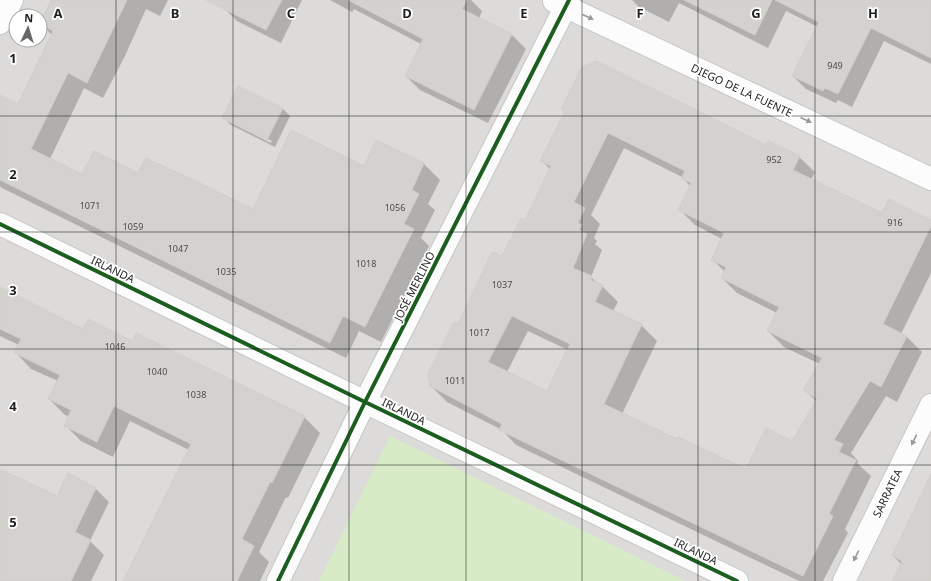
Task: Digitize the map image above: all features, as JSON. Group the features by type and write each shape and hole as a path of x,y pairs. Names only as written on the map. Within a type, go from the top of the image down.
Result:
{"street":[{"path":"0,23 12,0"},
{"name":"DIEGO DE LA FUENTE","path":"562,2 931,179"},
{"name":"JOSÉ MERLINO","path":"278,581 562,2"},
{"name":"IRLANDA","path":"0,224 737,581"},
{"name":"SARRATEA","path":"844,581 931,405"}],"shaded area":[{"path":"0,0 931,0 931,581 0,581"}],"green space":[{"path":"390,436 686,581 319,581"}],"building":[{"path":"51,0 127,0 87,83 68,73 31,149 82,174 94,151 138,173 146,158 253,209 291,130 364,166 376,140 424,163 412,190 419,194 404,224 414,229 365,327 343,316 330,343 0,180 0,95 18,104 45,48 48,48 48,41 53,31 48,28 47,8"},
{"path":"206,0 282,0 266,30"},
{"path":"348,0 467,0 462,9 512,34 474,110 405,76 423,39"},
{"path":"684,0 772,0 755,35"},
{"path":"775,0 931,0 931,58 871,28 838,94 825,88 823,91 792,76 819,22"},
{"path":"597,61 766,145 768,141 800,156 793,170 882,213 889,199 931,220 931,226 883,324 907,336 881,387 870,381 834,440 843,444 839,452 856,460 829,514 833,516 803,576 499,430 502,424 430,386 428,374 454,322 458,324 492,252 502,256 521,218 525,220 551,166 540,161 565,111 561,109 582,67","holes":["608,133 685,171 681,178 691,183 678,210 724,233 711,260 726,267 721,278 779,307 767,331 822,358 803,390 817,399 792,441 766,428 746,469 678,437 677,439 604,404 642,324 595,302 603,285 591,280 592,276 573,268 587,234 579,230 582,225 578,223 585,208 574,202","512,316 570,344 547,391 488,362"]},
{"path":"238,86 283,108 267,140 222,118"},
{"path":"0,287 83,329 88,319 132,341 136,333 305,416 242,539 254,546 237,581 123,581 191,444 114,406 97,442 64,426 71,410 48,399 60,375 14,353 21,339 0,329"},
{"path":"0,469 57,496 68,473 96,488 75,532 91,540 71,581 0,581"},
{"path":"931,474 931,581 892,581 902,561 892,556"}],"cycle path":[{"path":"278,581 365,402 569,0"},
{"path":"0,224 737,581"}]}
